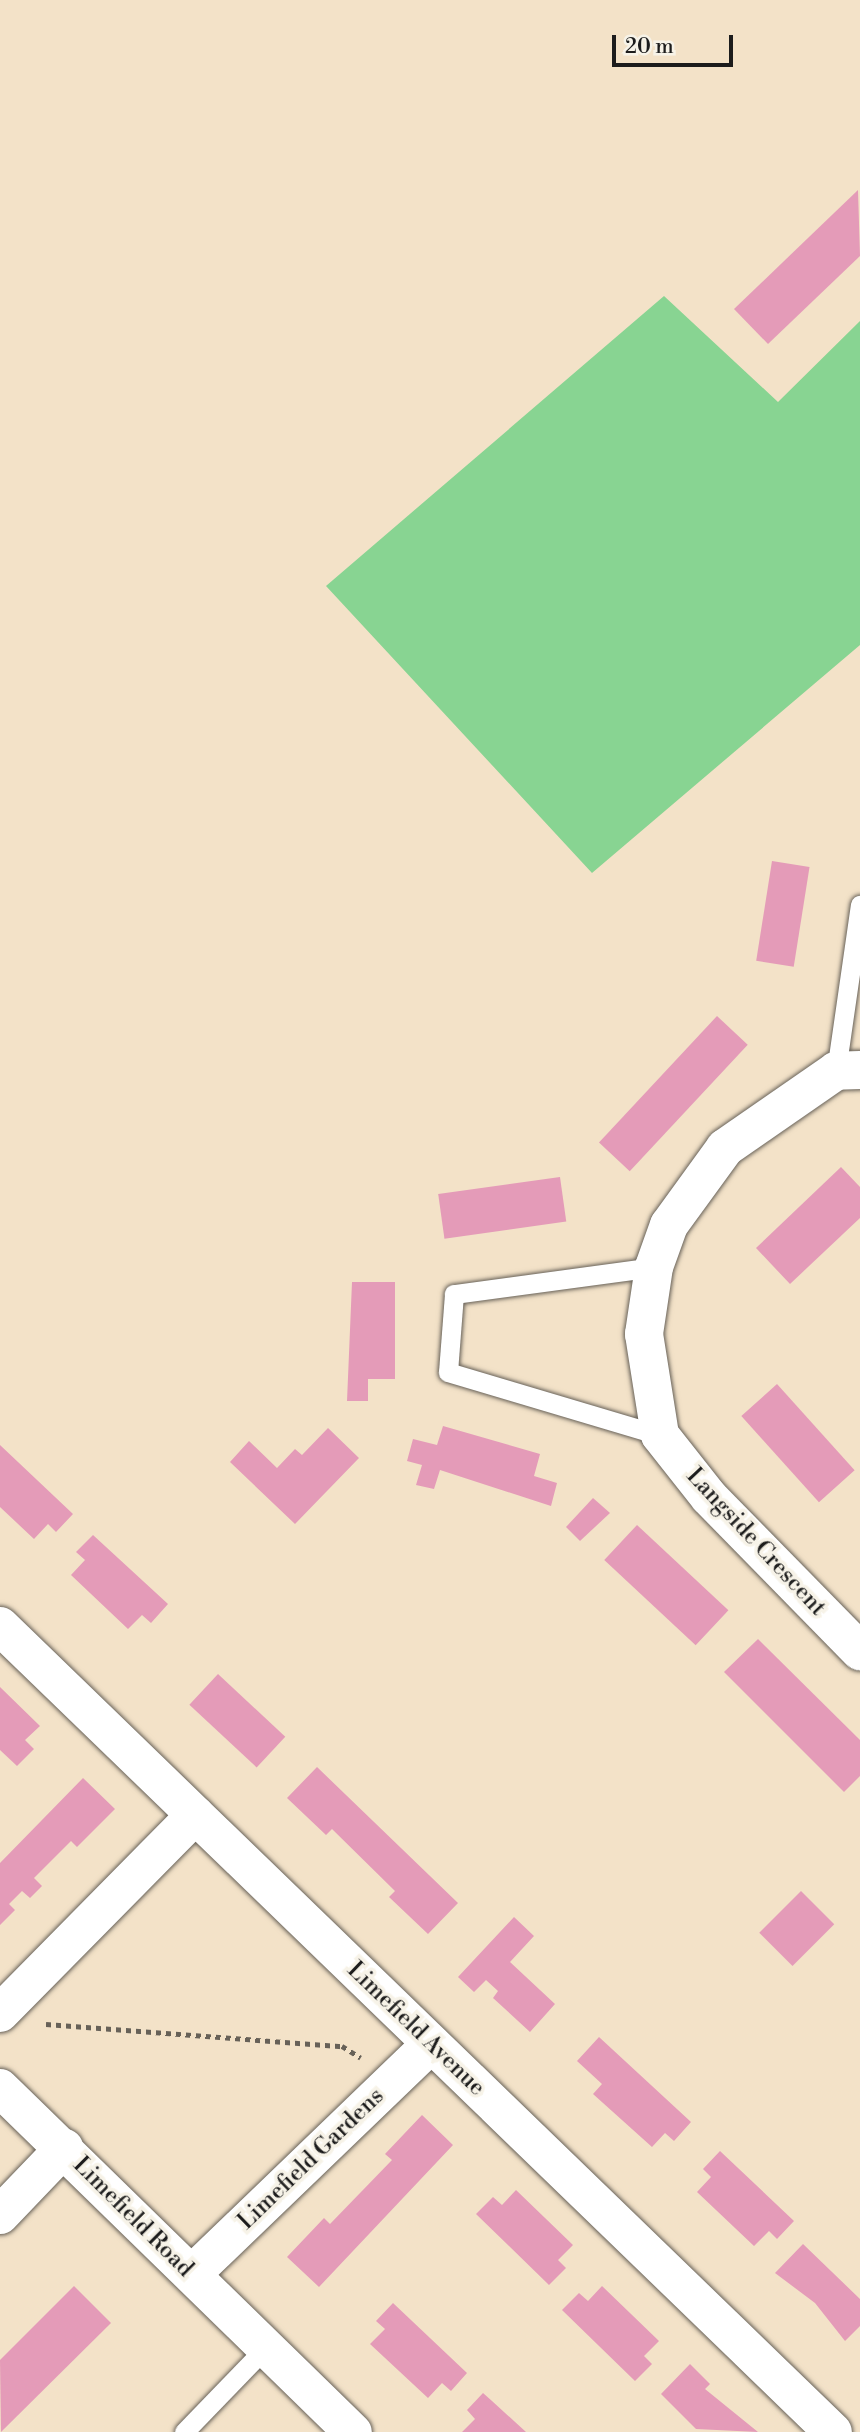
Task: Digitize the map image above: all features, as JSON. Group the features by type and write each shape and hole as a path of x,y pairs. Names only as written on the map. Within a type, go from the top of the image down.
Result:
{"street":[{"name":"Langside Crescent","path":"848,1070 725,1148 669,1225 654,1267 644,1334 660,1434 709,1497 860,1651"},
{"name":"Limefield Avenue","path":"0,1626 833,2432"},
{"path":"4,2009 195,1815"},
{"name":"Limefield Gardens","path":"192,2274 431,2044"},
{"name":"Limefield Road","path":"0,2088 353,2432"},
{"path":"0,2216 64,2148"}],"lane":[{"path":"848,1070 860,905"},
{"path":"654,1267 454,1294 448,1372 660,1434"},
{"path":"184,2432 266,2347"}],"path":[{"path":"4,2009 56,2028 342,2046 394,2080"}],"green space":[{"path":"664,296 778,402 860,321 860,645 592,873 326,586"}],"building":[{"path":"858,190 860,256 768,344 734,309"},
{"path":"772,861 810,867 794,967 756,961"},
{"path":"717,1016 748,1045 630,1171 599,1143"},
{"path":"841,1167 860,1187 860,1218 790,1284 756,1248"},
{"path":"560,1177 566,1222 444,1239 438,1194"},
{"path":"352,1282 395,1282 395,1379 368,1379 368,1401 347,1401"},
{"path":"777,1384 855,1470 819,1502 741,1416"},
{"path":"443,1426 540,1454 534,1476 557,1483 551,1506 440,1470 434,1489 416,1485 422,1465 407,1461 413,1439 437,1445"},
{"path":"328,1428 359,1458 295,1524 230,1462 249,1441 277,1468 295,1449 302,1455"},
{"path":"0,1445 73,1514 56,1532 48,1524 34,1539 0,1507"},
{"path":"593,1498 610,1513 580,1541 566,1527"},
{"path":"637,1525 728,1610 696,1645 604,1560"},
{"path":"93,1535 168,1604 151,1623 142,1615 128,1629 71,1575 85,1560 76,1552"},
{"path":"758,1639 860,1740 860,1776 844,1792 724,1672"},
{"path":"218,1674 285,1737 257,1767 189,1705"},
{"path":"0,1687 40,1726 25,1740 34,1749 17,1766 0,1750"},
{"path":"317,1767 458,1903 428,1934 389,1897 395,1891 332,1829 326,1835 287,1798"},
{"path":"83,1778 115,1809 77,1847 71,1841 34,1878 42,1886 30,1898 22,1891 9,1904 15,1910 0,1925 0,1863"},
{"path":"801,1891 834,1924 793,1966 759,1933"},
{"path":"514,1917 534,1936 510,1962 555,2004 530,2032 493,1998 498,1991 486,1980 474,1992 458,1977"},
{"path":"599,2037 691,2122 674,2141 665,2133 652,2147 593,2094 602,2084 577,2061"},
{"path":"422,2115 453,2145 319,2287 287,2257 324,2218 330,2224 392,2160 385,2154"},
{"path":"720,2151 794,2221 777,2239 769,2231 754,2246 697,2192 711,2177 703,2169"},
{"path":"516,2190 573,2245 558,2260 566,2268 549,2285 476,2214 493,2197 502,2205"},
{"path":"803,2244 860,2299 860,2326 845,2341 815,2303 775,2273"},
{"path":"74,2286 111,2323 1,2432 0,2360"},
{"path":"602,2286 659,2341 644,2356 652,2364 635,2381 562,2310 579,2293 588,2301"},
{"path":"393,2303 467,2373 451,2391 442,2383 428,2398 370,2344 385,2329 376,2321"},
{"path":"690,2364 710,2384 705,2389 758,2432 696,2429 661,2394"},
{"path":"483,2393 526,2432 462,2432 475,2419 467,2410"}]}
